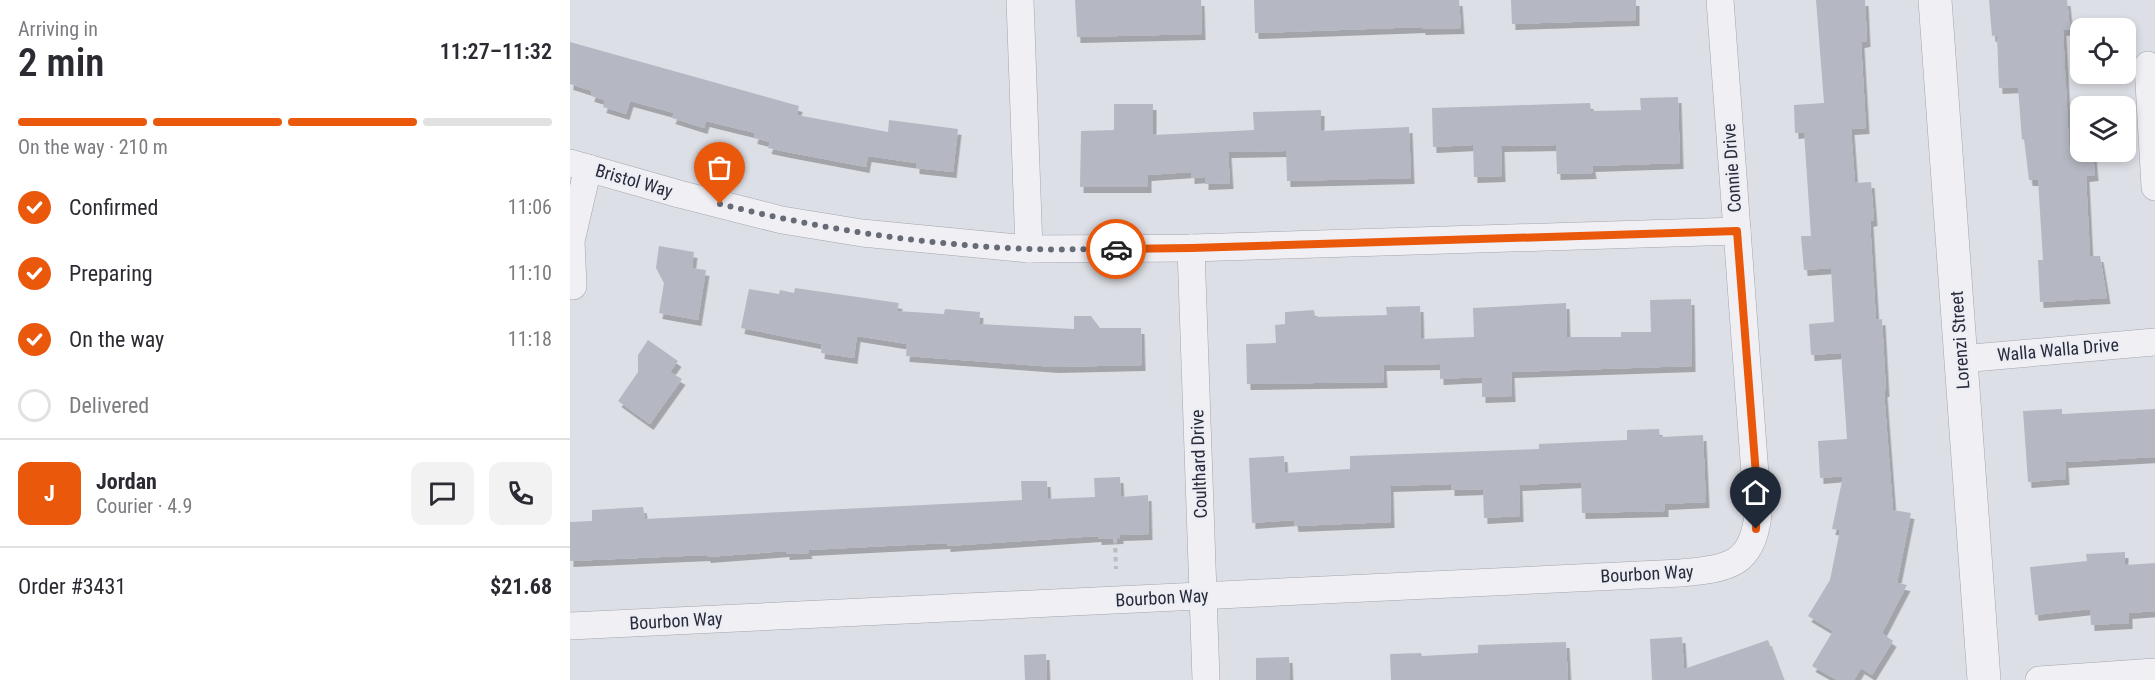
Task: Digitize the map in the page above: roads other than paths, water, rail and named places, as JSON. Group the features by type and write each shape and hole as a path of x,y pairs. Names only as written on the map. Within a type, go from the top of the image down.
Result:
{"street":[{"path":"1020,0 1029,249"},
{"name":"Connie Drive","path":"1720,0 1757,488 1756,529 1748,550"},
{"name":"Lorenzi Street","path":"1935,0 1984,680"},
{"path":"2148,65 2155,187"},
{"path":"573,286 571,241 579,166"},
{"name":"Bristol Way","path":"579,166 782,220 862,233 1029,249 1191,248 1737,231"},
{"name":"Coulthard Drive","path":"1191,248 1206,680"},
{"name":"Walla Walla Drive","path":"1961,359 2155,342"},
{"name":"Bourbon Way","path":"570,626 1681,573 1703,571 1734,562 1748,550"},
{"path":"2039,680 2155,672"}]}
